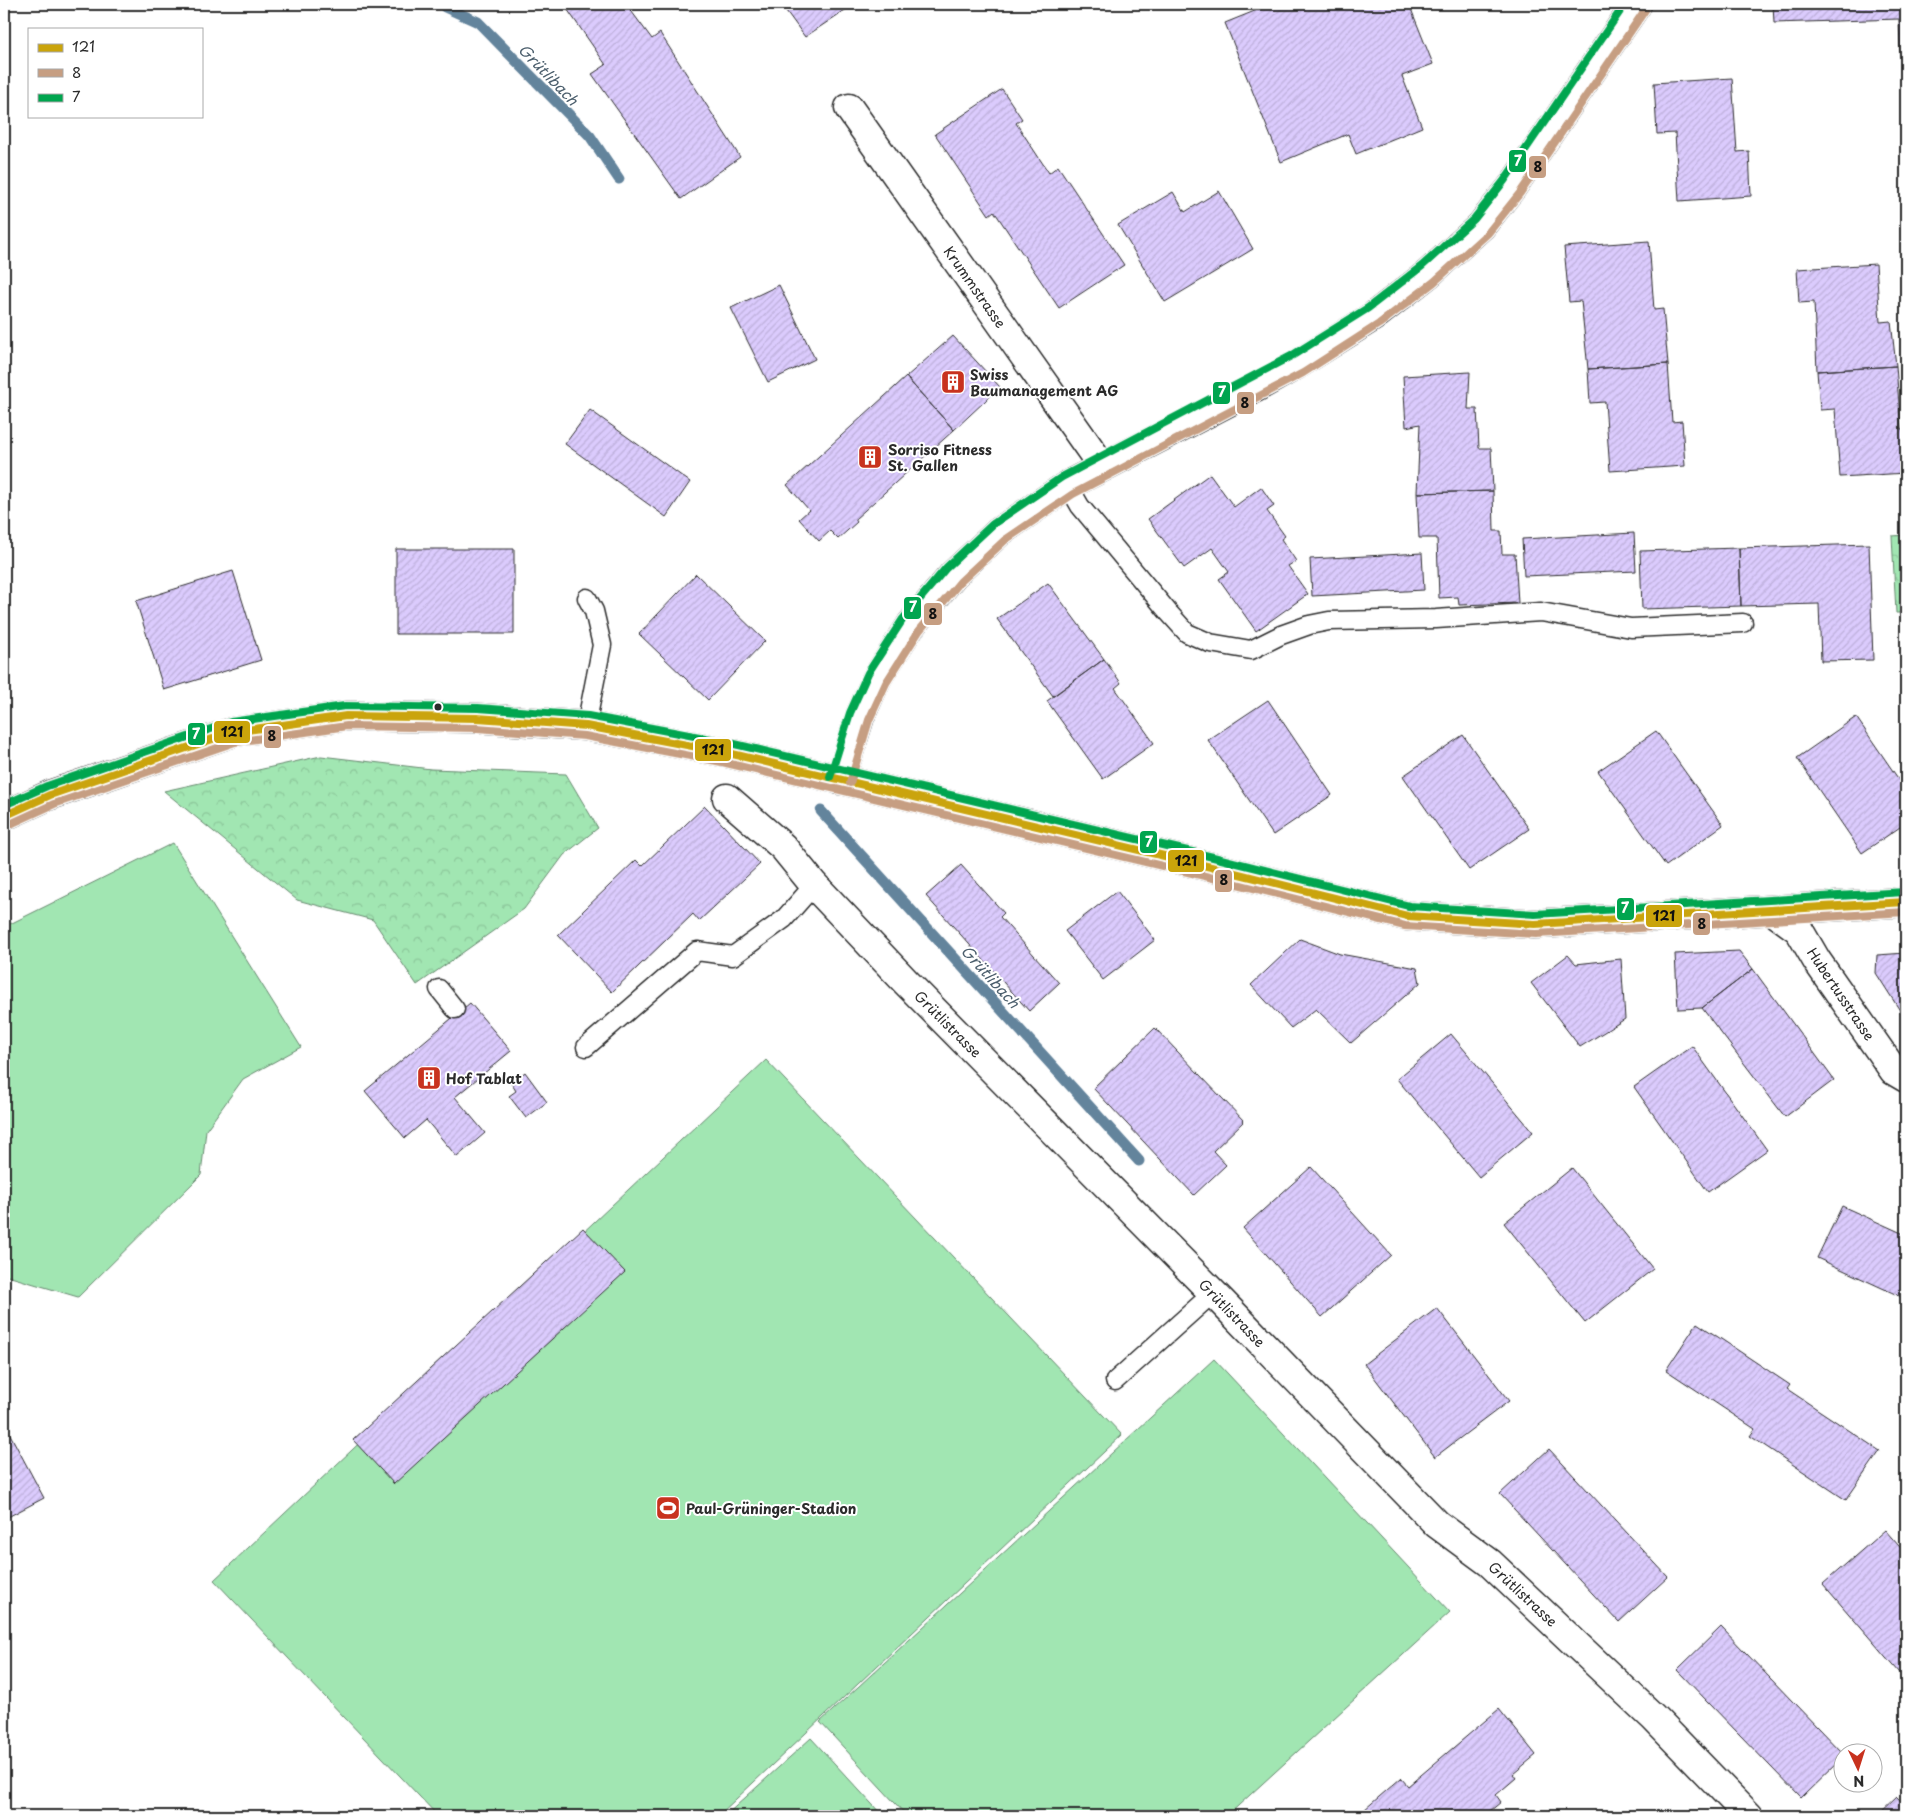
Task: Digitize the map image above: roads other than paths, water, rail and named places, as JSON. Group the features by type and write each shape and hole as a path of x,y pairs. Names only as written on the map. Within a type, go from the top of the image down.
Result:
{"street":[{"path":"840,780 860,716 877,678 912,625 953,576 1000,532 1068,485 1298,364 1374,316 1428,274 1482,226 1512,187 1637,4"},
{"name":"Krummstrasse","path":"849,108 1102,466"},
{"path":"4,816 50,795 233,732 346,716 477,718 586,726 724,752 1220,869 1407,916 1535,924 1906,902"},
{"name":"Grütlistrasse","path":"727,798 783,847 814,885 901,976 1437,1524 1490,1563 1653,1718 1749,1816"},
{"name":"Hubertusstrasse","path":"1773,911 1799,930 1818,962 1894,1071 1906,1078"}],"lane":[{"path":"1068,485 1080,506 1169,613 1187,633 1210,643 1251,650 1281,635 1309,625 1329,621 1436,619 1541,612 1631,628 1743,623"},
{"path":"586,726 602,645 594,611 587,598"},
{"path":"586,1047 697,951 733,956 784,919 814,885"},
{"path":"439,989 455,1009"},
{"path":"1115,1381 1213,1293"}],"waterway":[{"name":"Grütlibach","path":"444,4 445,7 478,22 590,136 619,179"},
{"name":"Grütlibach","path":"821,811 1139,1161"}],"place":[{"name":"Swiss Baumanagement AG","path":"953,382"},
{"name":"Sorriso Fitness St. Gallen","path":"870,457"},
{"name":"Hof Tablat","path":"429,1078"},
{"name":"Paul-Grüninger-Stadion","path":"668,1508"}]}
